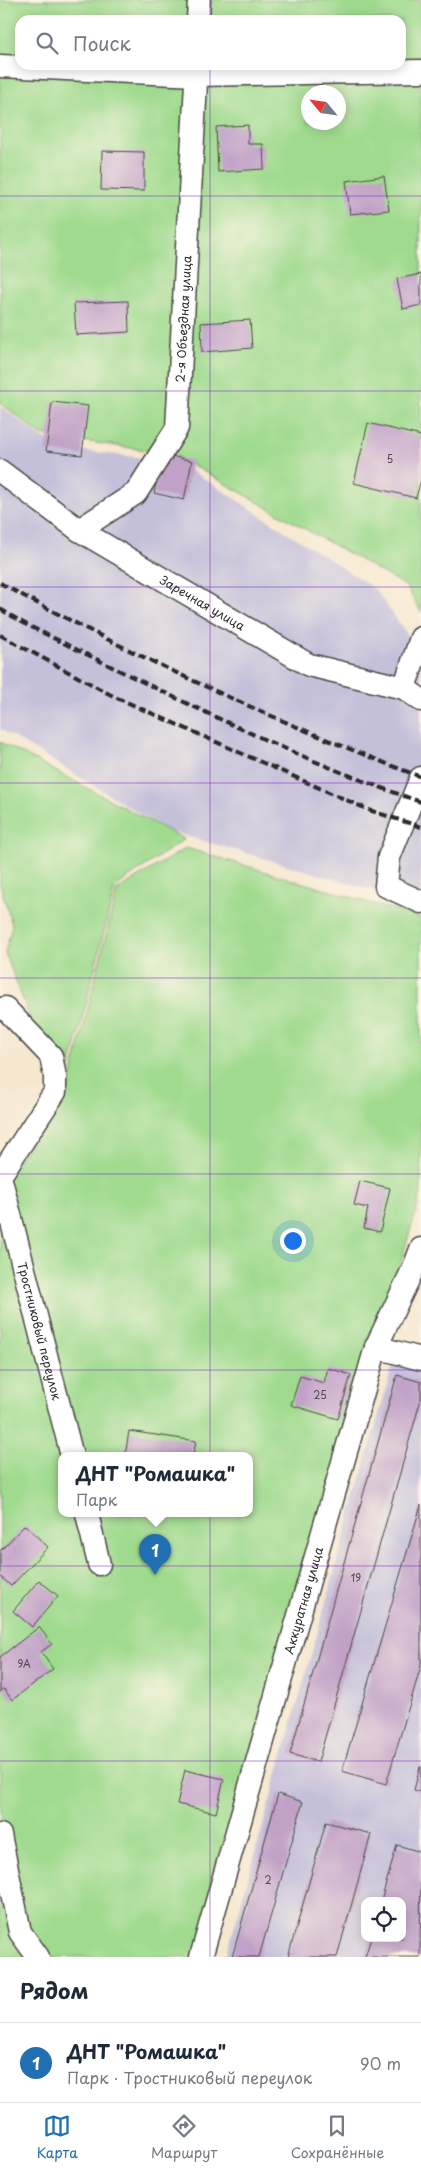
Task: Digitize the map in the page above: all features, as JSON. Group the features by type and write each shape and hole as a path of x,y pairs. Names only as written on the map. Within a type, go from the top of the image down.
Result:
{"street":[{"path":"198,15 199,0"},
{"path":"0,66 15,66"},
{"path":"197,70 421,71"},
{"name":"2-я Объездная улица","path":"79,530 136,493 177,428 197,70"},
{"name":"Заречная улица","path":"0,471 79,530 308,665 412,694"},
{"path":"412,694 421,638"},
{"path":"421,778 389,857 386,886 421,902"},
{"path":"0,1176 55,1092 55,1077 51,1056 5,1008"},
{"name":"Тростниковый переулок","path":"0,1176 71,1452"},
{"name":"Аккуратная улица","path":"200,1957 376,1347 415,1265 421,1248"},
{"path":"376,1347 421,1359"},
{"path":"88,1517 99,1564"},
{"path":"0,1835 20,1932 38,1957"}],"shaded area":[{"path":"0,406 57,448 178,462 375,589 421,654 421,904 169,831 0,729"},
{"path":"394,1361 421,1369 421,1957 226,1957"}],"green space":[{"path":"0,0 421,0 421,612 406,586 173,454 42,435 0,403"},
{"path":"0,742 184,839 115,887 65,1088 34,1028 5,953 12,925 0,884"},
{"path":"186,848 421,918 421,1193 199,1957 0,1957 0,1184 67,1095 117,890"}],"building":[{"path":"248,125 248,144 263,144 264,169 218,172 216,127"},
{"path":"102,151 144,152 144,191 101,190"},
{"path":"384,176 389,210 350,214 346,181"},
{"path":"421,274 421,305 403,309 397,279"},
{"path":"128,301 129,332 76,335 74,303"},
{"path":"250,320 252,348 202,352 201,323"},
{"path":"52,402 88,406 82,455 46,451"},
{"path":"368,423 421,436 421,479 416,498 354,483"},
{"path":"163,454 192,461 184,500 154,493"},
{"path":"360,1181 390,1188 380,1232 364,1228 368,1208 354,1205"},
{"path":"328,1368 351,1375 338,1419 291,1405 300,1376 324,1383"},
{"path":"397,1375 421,1382 421,1399 318,1762 290,1754"},
{"path":"129,1431 196,1441 194,1452 126,1452"},
{"path":"421,1505 421,1666 386,1784 342,1771"},
{"path":"25,1525 48,1547 11,1586 0,1576 0,1551"},
{"path":"39,1580 58,1596 32,1627 13,1611"},
{"path":"39,1627 52,1644 41,1652 53,1669 12,1700 4,1689 0,1692 0,1657"},
{"path":"421,1767 421,1792 414,1790"},
{"path":"185,1770 224,1779 216,1813 177,1804"},
{"path":"278,1794 303,1802 259,1957 232,1957"},
{"path":"326,1822 371,1834 337,1957 288,1957"},
{"path":"397,1845 421,1852 420,1957 365,1957 370,1942 406,1942 406,1897 382,1897"}],"railway":[{"path":"0,583 102,637 207,687 313,734 421,777"},
{"path":"0,609 27,625 221,720 320,763 421,802"},
{"path":"0,635 115,697 369,810 421,827"}],"place":[{"name":"ДНТ \"Ромашка\"","path":"155,1575"}]}
